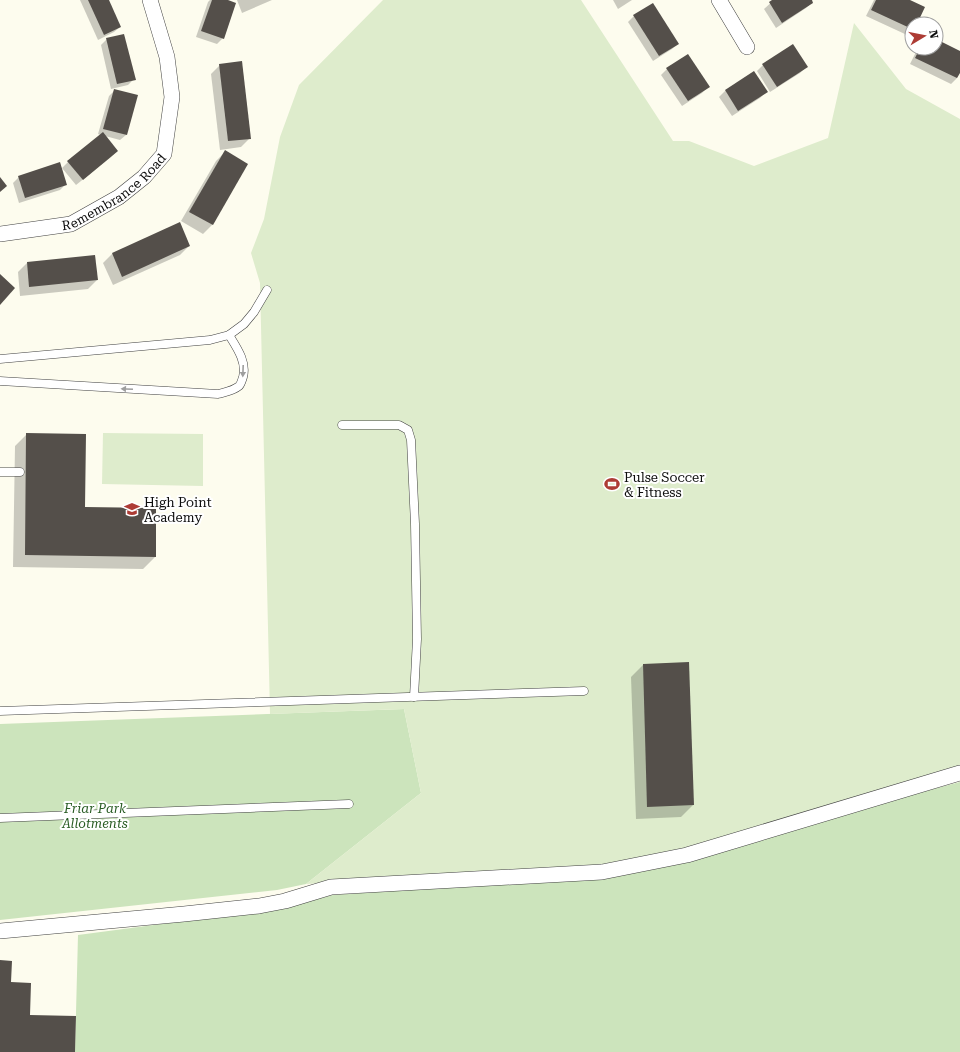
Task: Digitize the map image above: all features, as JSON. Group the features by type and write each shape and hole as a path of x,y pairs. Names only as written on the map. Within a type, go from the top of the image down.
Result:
{"street":[{"name":"Remembrance Road","path":"0,234 71,224 119,197 144,177 164,154 172,97 167,57 150,0"},
{"path":"719,0 747,47"},
{"path":"0,931 259,906 285,901 331,887 602,872 687,855 960,773"}],"lane":[{"path":"0,359 210,340 229,335 244,324 254,312 267,290"},
{"path":"0,382 218,394 233,390 240,385 244,374 243,361 229,335"},
{"path":"342,425 399,425 408,430 411,440 415,524 417,639 414,697"},
{"path":"0,472 20,472"},
{"path":"0,711 584,691"},
{"path":"0,818 349,804"}],"green space":[{"name":"Pulse Soccer & Fitness","path":"383,0 581,0 673,141 689,141 754,166 828,138 854,23 906,89 960,119 960,768 683,852 598,867 306,884 421,793 404,709 270,714 260,283 251,253 264,219 280,137 299,85"},
{"path":"103,433 203,434 203,486 102,484"},
{"name":"Friar Park Allotments","path":"404,709 421,793 306,884 277,890 0,920 0,724"},
{"path":"960,782 960,1052 75,1052 78,935 282,908 333,895 601,876"}],"building":[{"path":"88,0 109,0 121,27 104,35"},
{"path":"212,0 228,0 236,3 224,39 201,31"},
{"path":"772,0 812,0 813,3 782,23 769,2"},
{"path":"876,0 910,0 925,7 921,16 904,16 904,25 871,10"},
{"path":"653,3 679,44 659,56 633,15"},
{"path":"124,34 136,80 117,84 106,38"},
{"path":"944,43 960,51 960,73 957,78 915,58 916,56 944,56"},
{"path":"793,44 808,67 777,87 762,64"},
{"path":"688,54 710,87 688,101 666,68"},
{"path":"242,61 251,139 228,141 219,64"},
{"path":"754,71 768,92 738,111 725,90"},
{"path":"114,89 138,95 127,135 103,129"},
{"path":"103,132 118,151 83,180 67,161"},
{"path":"225,150 248,164 213,225 189,212"},
{"path":"60,162 67,185 25,198 18,176"},
{"path":"0,177 7,186 0,192"},
{"path":"180,222 190,246 122,277 112,253"},
{"path":"95,255 98,280 29,287 27,262"},
{"path":"0,274 15,288 0,305"},
{"path":"26,433 86,434 85,507 156,508 156,557 25,555"},
{"path":"689,662 694,805 647,807 643,664"},
{"path":"0,960 12,961 11,982 31,983 30,1015 76,1016 75,1052 0,1052"}],"place":[{"name":"Pulse Soccer & Fitness","path":"612,484"},
{"name":"High Point Academy","path":"132,509"}]}
